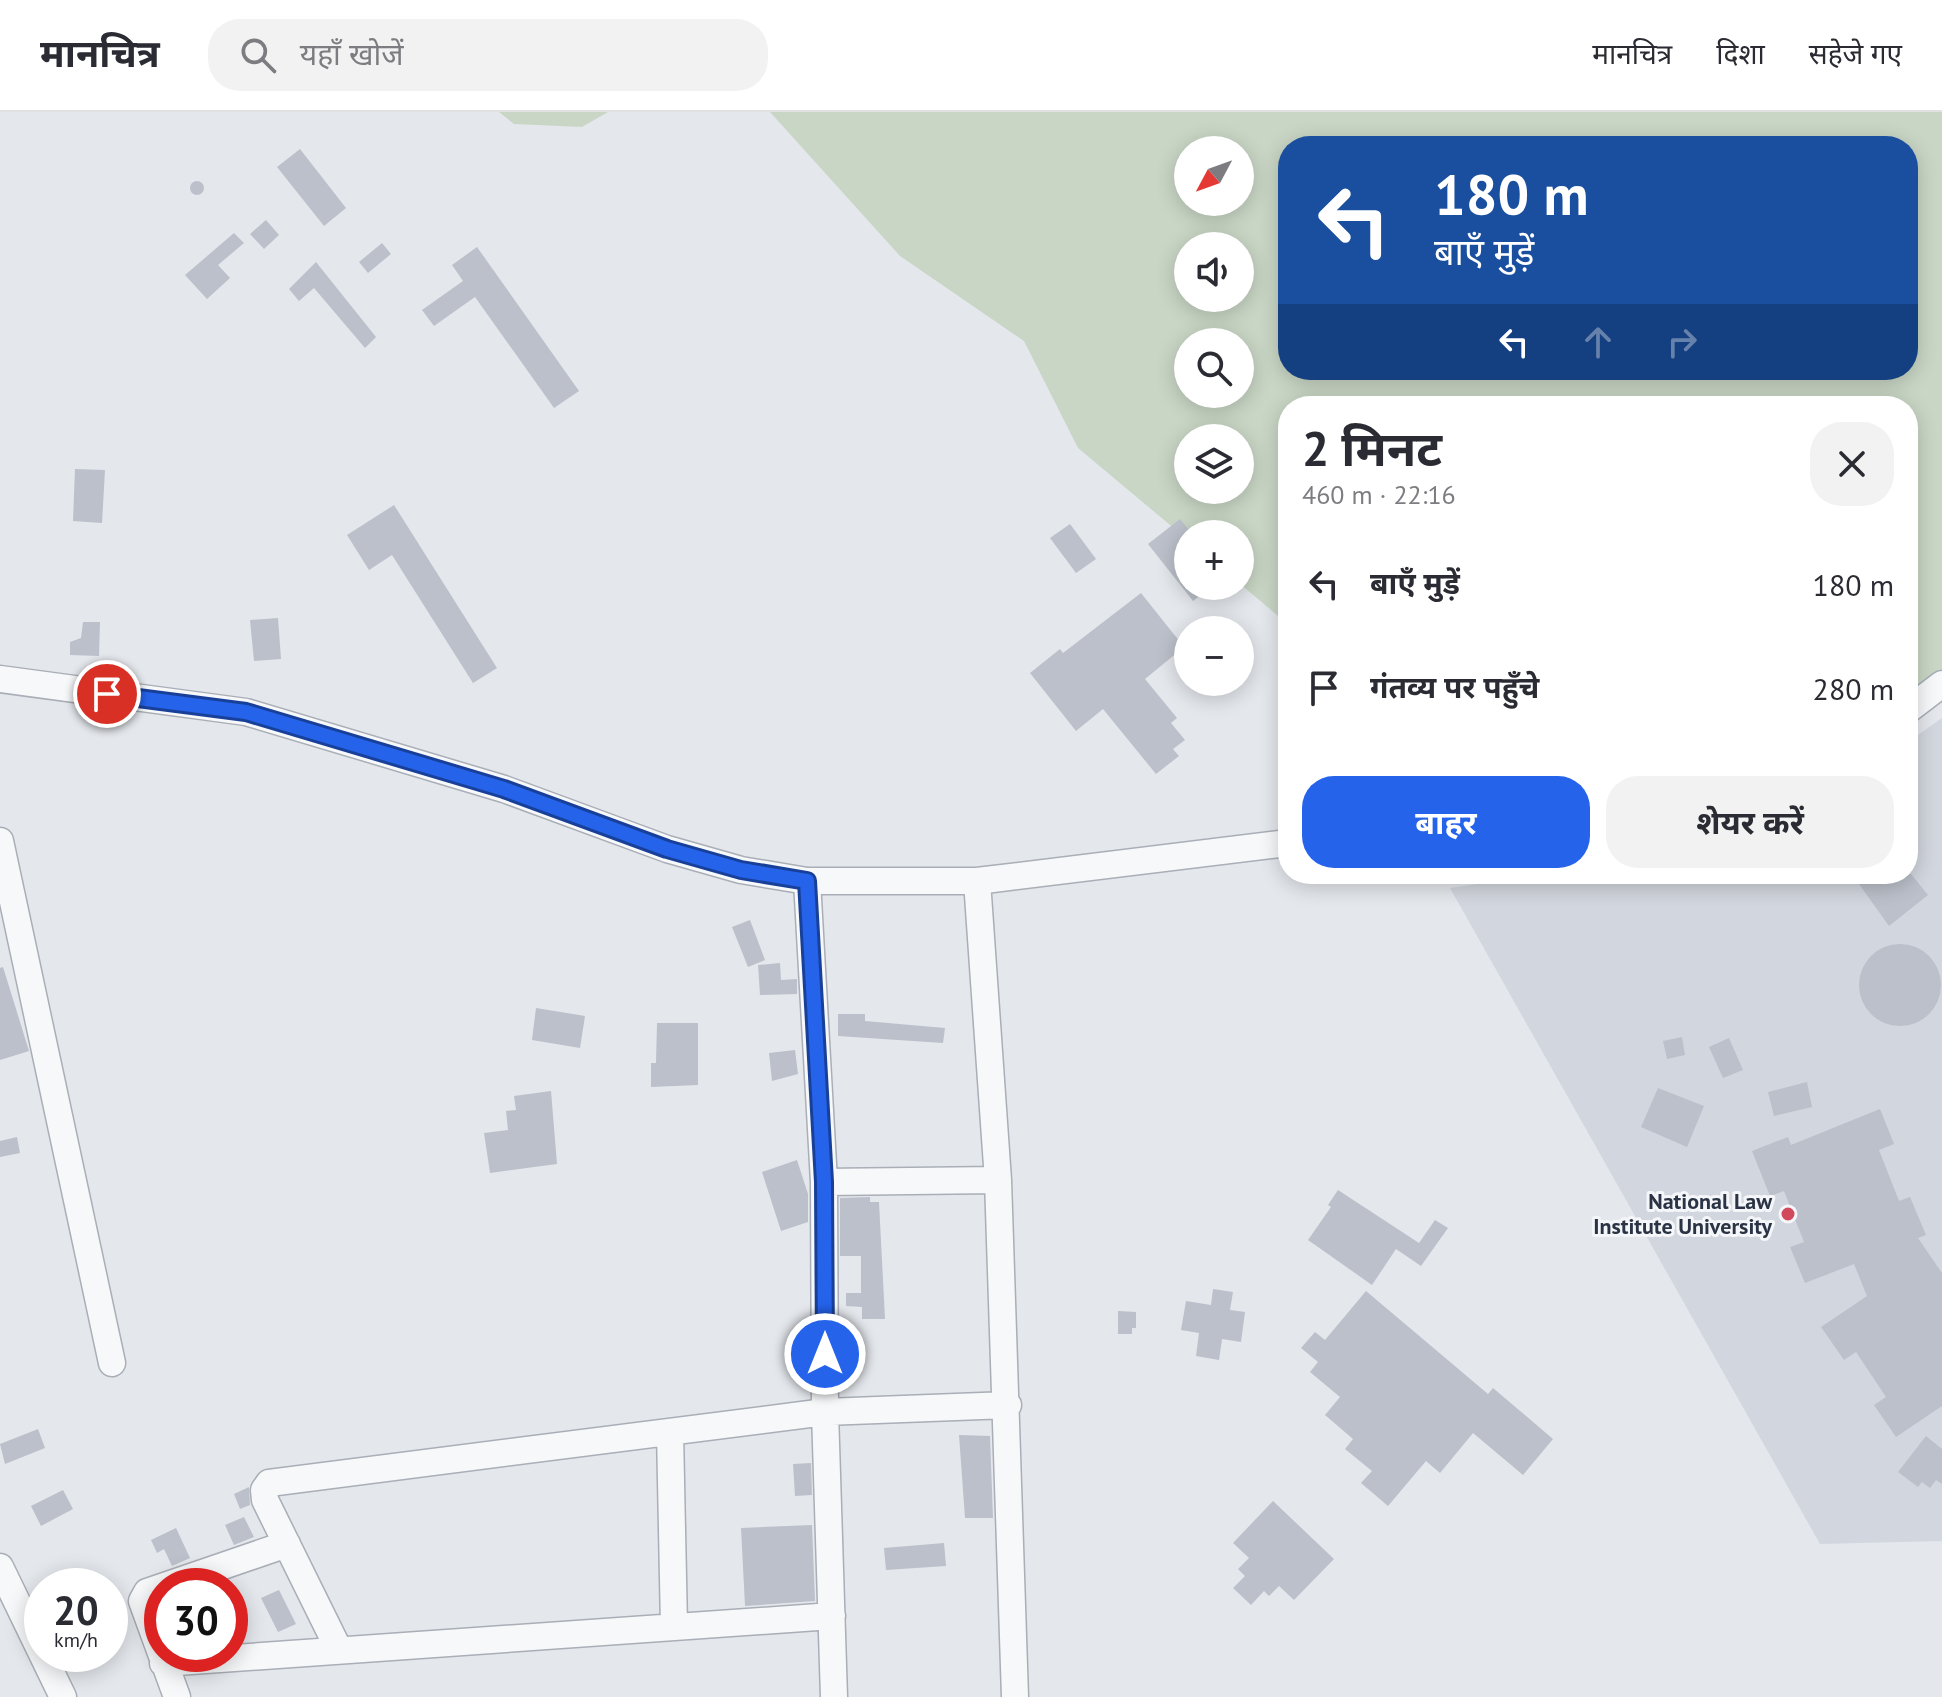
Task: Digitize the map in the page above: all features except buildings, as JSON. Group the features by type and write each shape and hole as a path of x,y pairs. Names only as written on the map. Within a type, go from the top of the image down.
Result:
{"street":[{"path":"0,679 246,712 504,789 667,849 741,870 807,881 977,881 1278,844"},
{"path":"1918,702 1942,684"},
{"path":"0,841 112,1363"},
{"path":"807,881 824,1182 825,1412 834,1697"},
{"path":"977,881 998,1180 1008,1405 1015,1697"},
{"path":"824,1182 998,1180"},
{"path":"339,1650 265,1500 264,1490 269,1483 825,1412 1008,1405"},
{"path":"670,1432 674,1627"},
{"path":"217,1568 287,1544"},
{"path":"0,1567 63,1697"},
{"path":"248,1657 832,1616"},
{"path":"167,1672 177,1697"}],"shaded area":[{"name":"National Law Institute University","path":"1942,718 1942,1541 1820,1544 1450,888 1478,884 1918,884 1918,735"}],"green space":[{"path":"499,112 608,112 582,127 514,124"},
{"path":"770,112 1942,112 1942,689 1918,705 1918,396 1278,396 1278,616 1254,596 1254,520 1174,520 1174,528 1078,448 1024,341 900,256"}],"place":[{"name":"National Law Institute University","path":"1788,1214"}],"route":[{"path":"107,694 246,712 504,789 667,849 741,870 807,881 824,1182 825,1354"}]}
